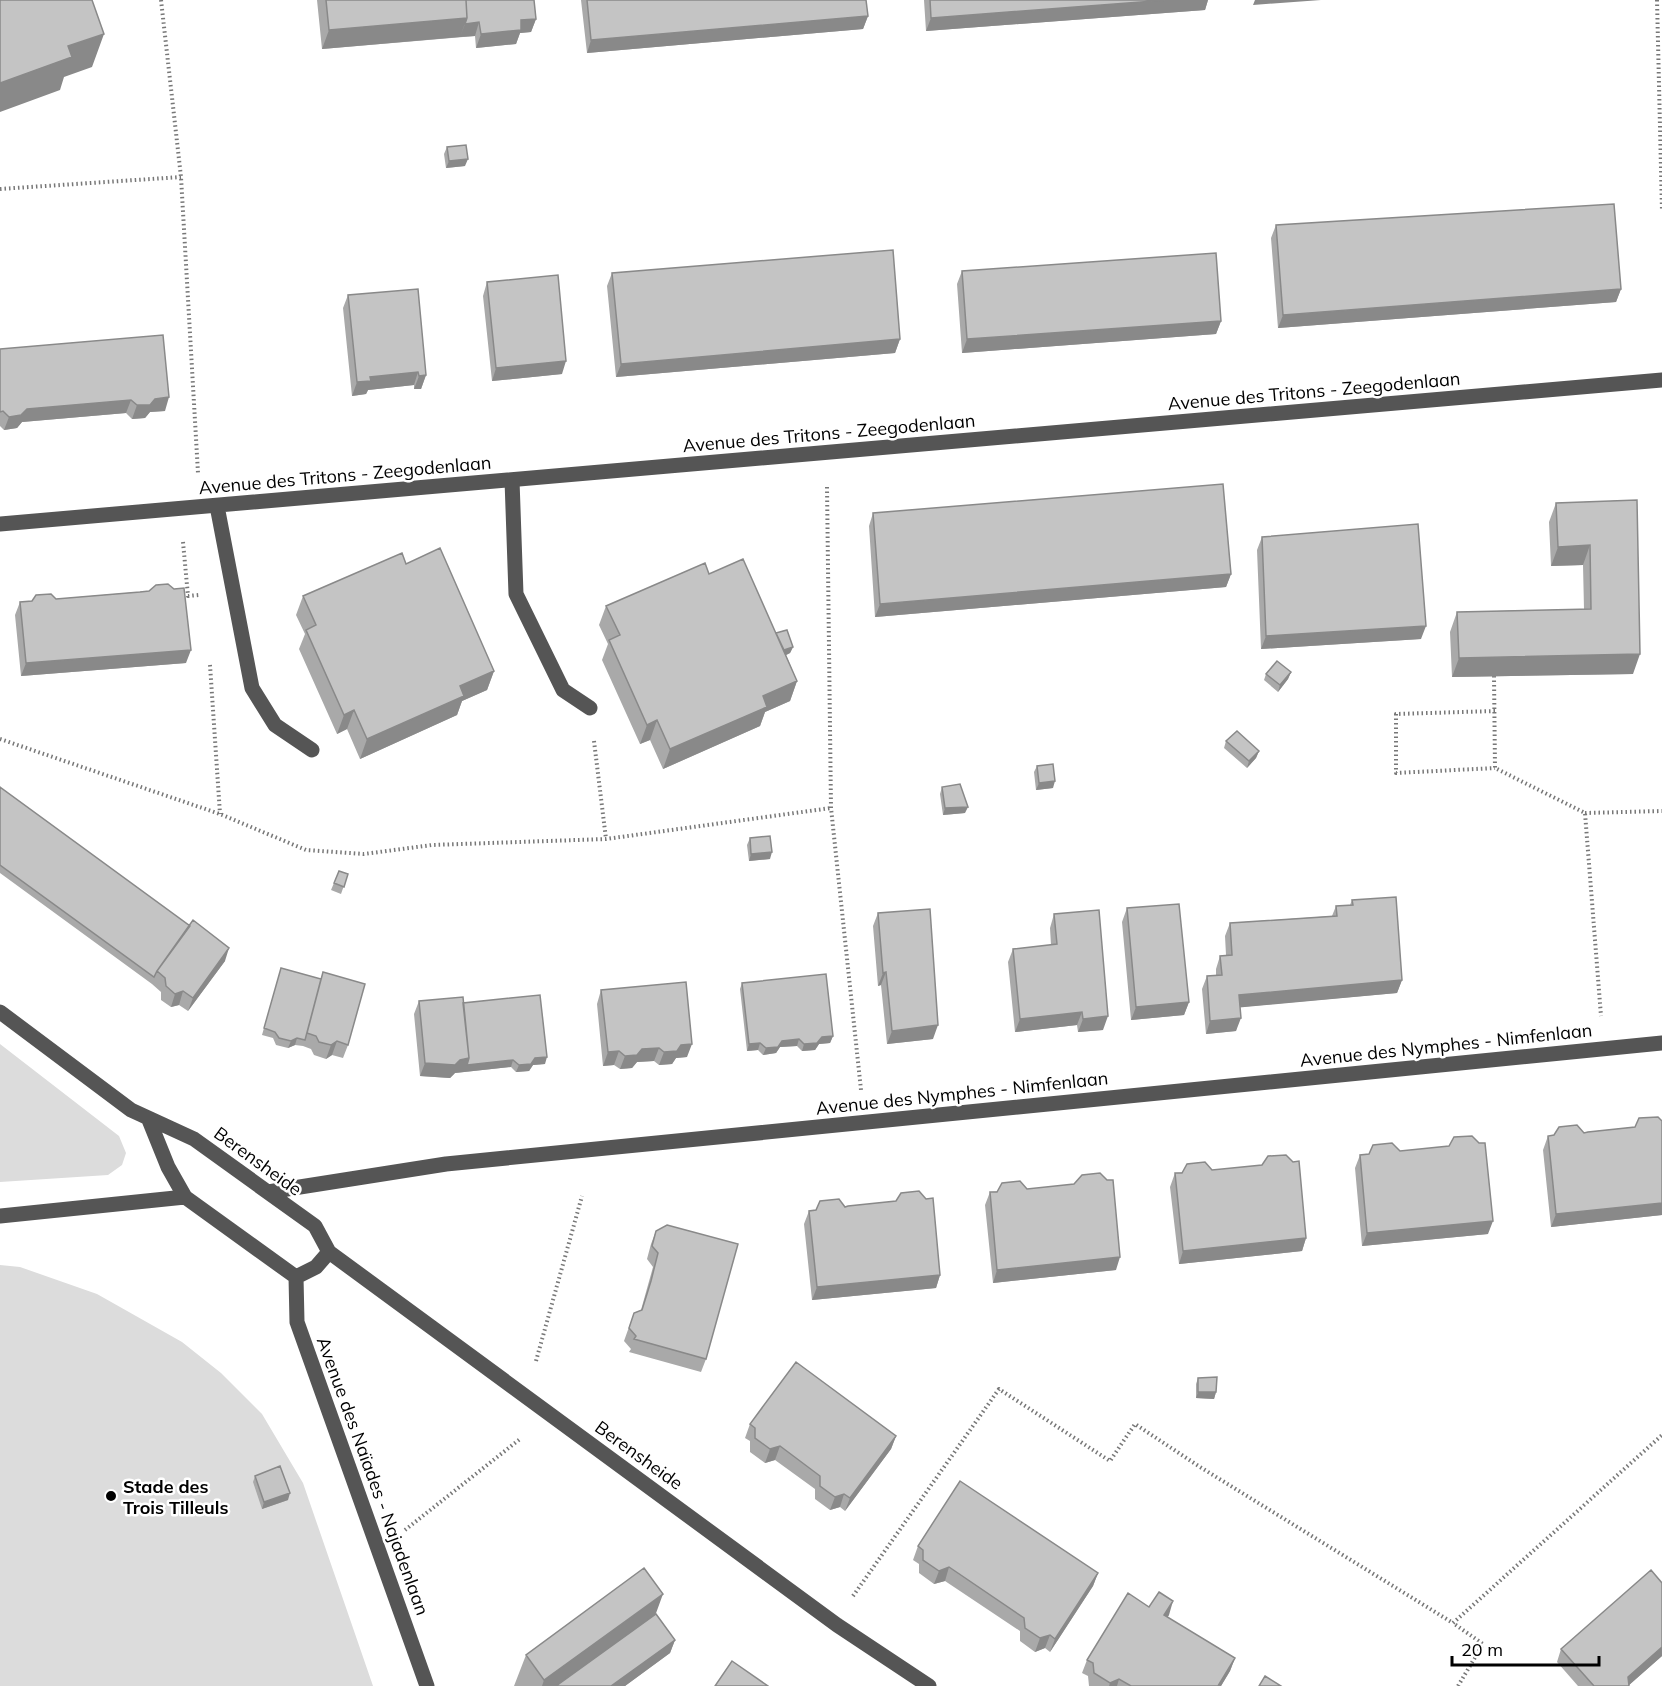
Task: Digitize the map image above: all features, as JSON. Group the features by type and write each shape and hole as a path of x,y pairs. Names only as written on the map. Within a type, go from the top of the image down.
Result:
{"street":[{"name":"Avenue des Tritons - Zeegodenlaan","path":"0,524 1662,380"},
{"path":"512,480 516,594 563,690 590,708"},
{"path":"218,506 252,688 276,725 312,750"},
{"name":"Berensheide","path":"0,1012 131,1110 194,1139 315,1226 329,1252 837,1625 929,1686"},
{"name":"Avenue des Nymphes - Nimfenlaan","path":"268,1192 446,1164 1662,1043"},
{"path":"149,1120 168,1167 185,1197 296,1277 316,1267 329,1252"},
{"path":"0,1215 185,1197"},
{"name":"Avenue des Naïades - Najadenlaan","path":"296,1277 297,1322 427,1686"}],"path":[{"path":"161,0 181,177 198,474"},
{"path":"1657,0 1662,211"},
{"path":"0,189 181,177"},
{"path":"826,483 831,808 861,1091"},
{"path":"183,542 188,596 206,595"},
{"path":"210,653 220,814"},
{"path":"1494,676 1495,768"},
{"path":"590,708 606,839"},
{"path":"1495,711 1396,714 1396,772 1495,768 1585,813 1662,811"},
{"path":"0,739 220,814 306,850 364,854 432,845 606,839 831,808"},
{"path":"1585,813 1601,1017"},
{"path":"533,1370 582,1196"},
{"path":"853,1596 999,1389 1110,1461 1135,1424 1200,1467 1453,1623 1483,1644 1458,1686"},
{"path":"1453,1623 1662,1435"},
{"path":"402,1532 520,1439"}],"shaded area":[{"path":"0,1044 119,1136 126,1153 122,1165 108,1175 0,1182"},
{"name":"Stade des Trois Tilleuls","path":"0,1265 20,1267 97,1294 182,1342 221,1373 262,1414 303,1483 373,1686 0,1686"}],"building":[{"path":"0,0 92,0 104,34 68,46 72,57 0,83"},
{"path":"326,0 466,0 467,18 329,30"},
{"path":"466,0 534,0 536,19 521,20 521,30 481,34 479,22 465,24"},
{"path":"587,0 866,0 868,16 591,40"},
{"path":"930,0 1167,0 931,18"},
{"path":"466,145 468,159 449,161 447,147"},
{"path":"1614,204 1621,289 1283,315 1276,225"},
{"path":"893,250 900,339 621,364 612,273"},
{"path":"1216,253 1221,321 967,339 962,271"},
{"path":"558,275 566,361 496,368 487,282"},
{"path":"418,289 426,375 419,376 418,372 370,377 371,381 357,382 348,295"},
{"path":"163,335 169,397 155,399 150,405 137,405 131,400 27,409 21,415 9,417 3,411 0,412 0,349"},
{"path":"1223,484 1231,574 880,604 873,513"},
{"path":"1637,500 1640,654 1459,658 1457,612 1591,609 1590,545 1558,547 1556,503"},
{"path":"1418,524 1426,626 1266,636 1262,537"},
{"path":"440,548 494,671 460,686 464,696 367,739 354,710 344,715 306,630 316,625 303,596 402,553 406,564"},
{"path":"743,559 797,681 763,696 767,707 670,749 657,720 647,725 609,640 620,635 606,606 705,563 709,574"},
{"path":"168,584 174,589 184,588 191,650 26,663 20,602 32,601 36,595 51,594 56,599 140,592 149,591 156,585"},
{"path":"787,630 793,647 784,650 776,633"},
{"path":"1277,661 1291,672 1280,685 1266,674"},
{"path":"1237,731 1259,751 1249,761 1226,741"},
{"path":"1053,764 1055,781 1039,783 1037,766"},
{"path":"960,784 968,807 945,808 942,787"},
{"path":"0,787 190,926 154,977 0,865"},
{"path":"770,836 772,852 751,854 750,838"},
{"path":"339,871 348,874 344,887 334,883"},
{"path":"1396,897 1402,980 1239,995 1241,1018 1210,1021 1207,976 1222,975 1220,956 1232,955 1230,923 1337,916 1336,906 1353,905 1352,900"},
{"path":"1179,904 1189,1002 1136,1007 1127,908"},
{"path":"930,909 938,1025 892,1031 886,972 883,973 878,913"},
{"path":"1099,910 1108,1016 1083,1019 1082,1012 1020,1019 1013,949 1057,944 1054,914"},
{"path":"193,920 229,948 193,998 183,991 175,994 166,986 165,978 157,971"},
{"path":"281,968 321,979 305,1040 297,1038 291,1041 279,1038 275,1032 264,1028"},
{"path":"323,972 365,984 348,1045 337,1041 331,1045 319,1042 316,1036 307,1033"},
{"path":"826,974 833,1036 822,1037 817,1043 804,1044 799,1039 782,1041 778,1047 766,1048 760,1043 749,1044 742,983"},
{"path":"686,982 692,1044 681,1045 677,1051 664,1052 659,1048 642,1049 637,1055 625,1056 619,1051 608,1052 601,990"},
{"path":"540,995 547,1057 535,1058 531,1064 519,1065 513,1060 467,1065 469,1058 463,1003"},
{"path":"463,997 469,1058 460,1060 455,1065 425,1063 419,1001"},
{"path":"1658,1117 1662,1121 1662,1203 1556,1214 1548,1136 1554,1135 1559,1127 1577,1125 1584,1133 1635,1127 1639,1118"},
{"path":"1472,1136 1479,1143 1485,1143 1493,1221 1367,1233 1360,1155 1369,1154 1373,1145 1392,1143 1400,1151 1449,1146 1454,1137"},
{"path":"1286,1155 1293,1162 1299,1161 1306,1238 1183,1251 1175,1173 1182,1173 1187,1164 1205,1162 1212,1170 1262,1165 1268,1156"},
{"path":"1100,1173 1107,1180 1113,1180 1120,1257 997,1270 990,1192 997,1192 1002,1183 1020,1181 1027,1189 1074,1184 1082,1175"},
{"path":"919,1191 926,1199 933,1198 940,1275 817,1287 809,1211 816,1210 820,1201 839,1199 845,1207 896,1201 901,1193"},
{"path":"667,1225 738,1244 706,1359 634,1339 636,1336 629,1328 634,1313 642,1310 651,1281 658,1253 652,1246 656,1231"},
{"path":"796,1362 896,1436 850,1498 844,1494 835,1497 820,1486 820,1476 780,1446 770,1449 755,1438 755,1428 750,1424"},
{"path":"1217,1377 1216,1392 1198,1392 1198,1378"},
{"path":"280,1466 290,1493 264,1502 255,1476"},
{"path":"960,1481 1098,1573 1055,1639 1050,1635 1040,1638 1025,1628 1024,1618 949,1567 939,1571 923,1560 923,1550 918,1546"},
{"path":"644,1568 663,1594 544,1680 526,1655"},
{"path":"1651,1570 1662,1583 1662,1647 1628,1677 1629,1686 1594,1686 1561,1649"},
{"path":"1159,1592 1173,1601 1164,1615 1235,1658 1218,1686 1131,1686 1119,1679 1110,1683 1094,1673 1093,1663 1087,1660 1128,1593 1149,1607"},
{"path":"656,1614 675,1640 611,1686 556,1686"},
{"path":"732,1661 768,1686 715,1686"},
{"path":"1265,1676 1281,1686 1259,1686"}],"place":[{"name":"Stade des Trois Tilleuls","path":"111,1496"}]}
